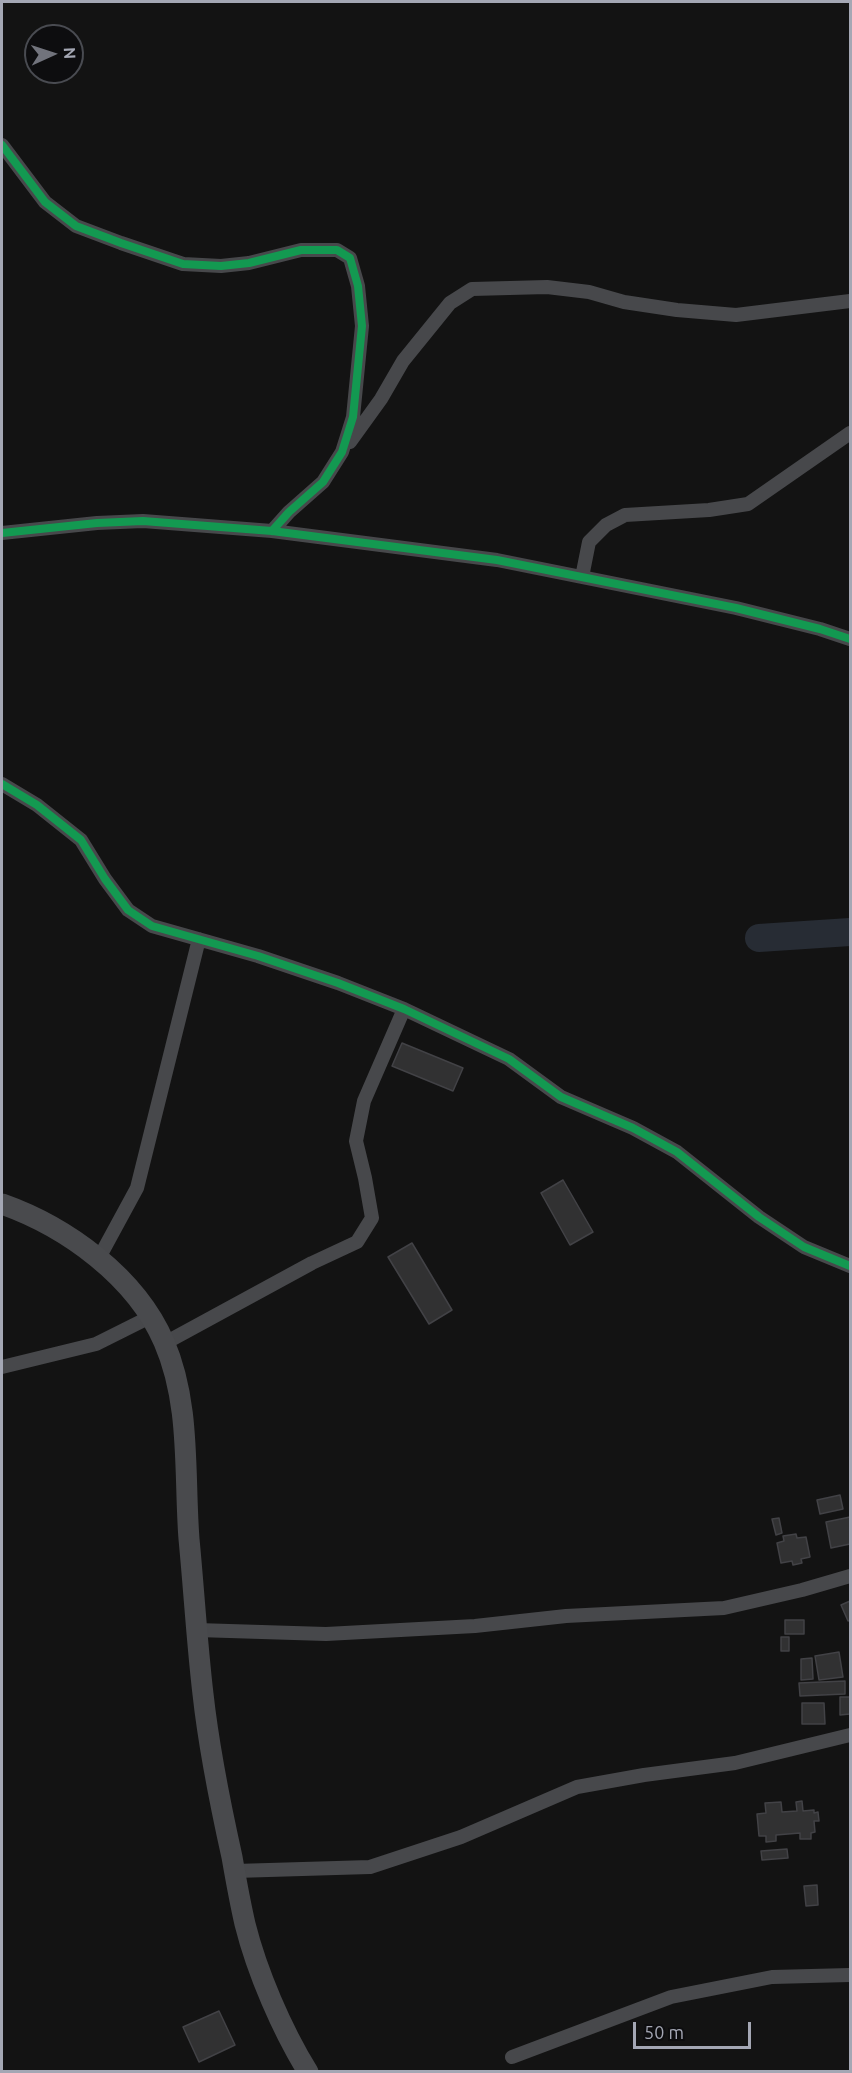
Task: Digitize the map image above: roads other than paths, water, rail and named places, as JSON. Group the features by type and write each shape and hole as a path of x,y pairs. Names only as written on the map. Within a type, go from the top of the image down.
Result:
{"main road":[{"path":"2,1204 72,1238 99,1258 150,1317 165,1343 176,1383 183,1426 197,1630 210,1744 246,1926 261,1972 293,2048 308,2072"}],"street":[{"path":"2,145 45,201 76,226 183,264 221,266 240,264 301,250 337,250 350,258 358,286 362,326 353,417 342,452"},
{"path":"272,531 322,482 381,399 404,361 450,303 472,289 547,287 589,292 624,302 677,310 736,315 850,301"},
{"path":"582,577 589,542 606,525 625,515 709,510 748,504 850,433"},
{"path":"2,534 97,523 144,521 272,531 497,560 736,608 850,639"},
{"path":"2,784 37,805 81,840 105,879 128,910 152,926 258,956 338,983 404,1009 509,1059 561,1096 633,1128 677,1152 759,1216 804,1247 850,1266"},
{"path":"99,1258 137,1188 199,939"},
{"path":"165,1343 312,1263 357,1242 372,1218 356,1141 364,1101 404,1009"},
{"path":"2,1367 96,1344 150,1317"},
{"path":"197,1630 326,1634 476,1626 601,1614 724,1608 850,1576"},
{"path":"235,1871 369,1867 461,1837 578,1787 644,1775 735,1764 850,1735"},
{"path":"512,2057 671,1997 772,1977 850,1975"}],"waterway":[{"path":"759,938 850,932"}]}
